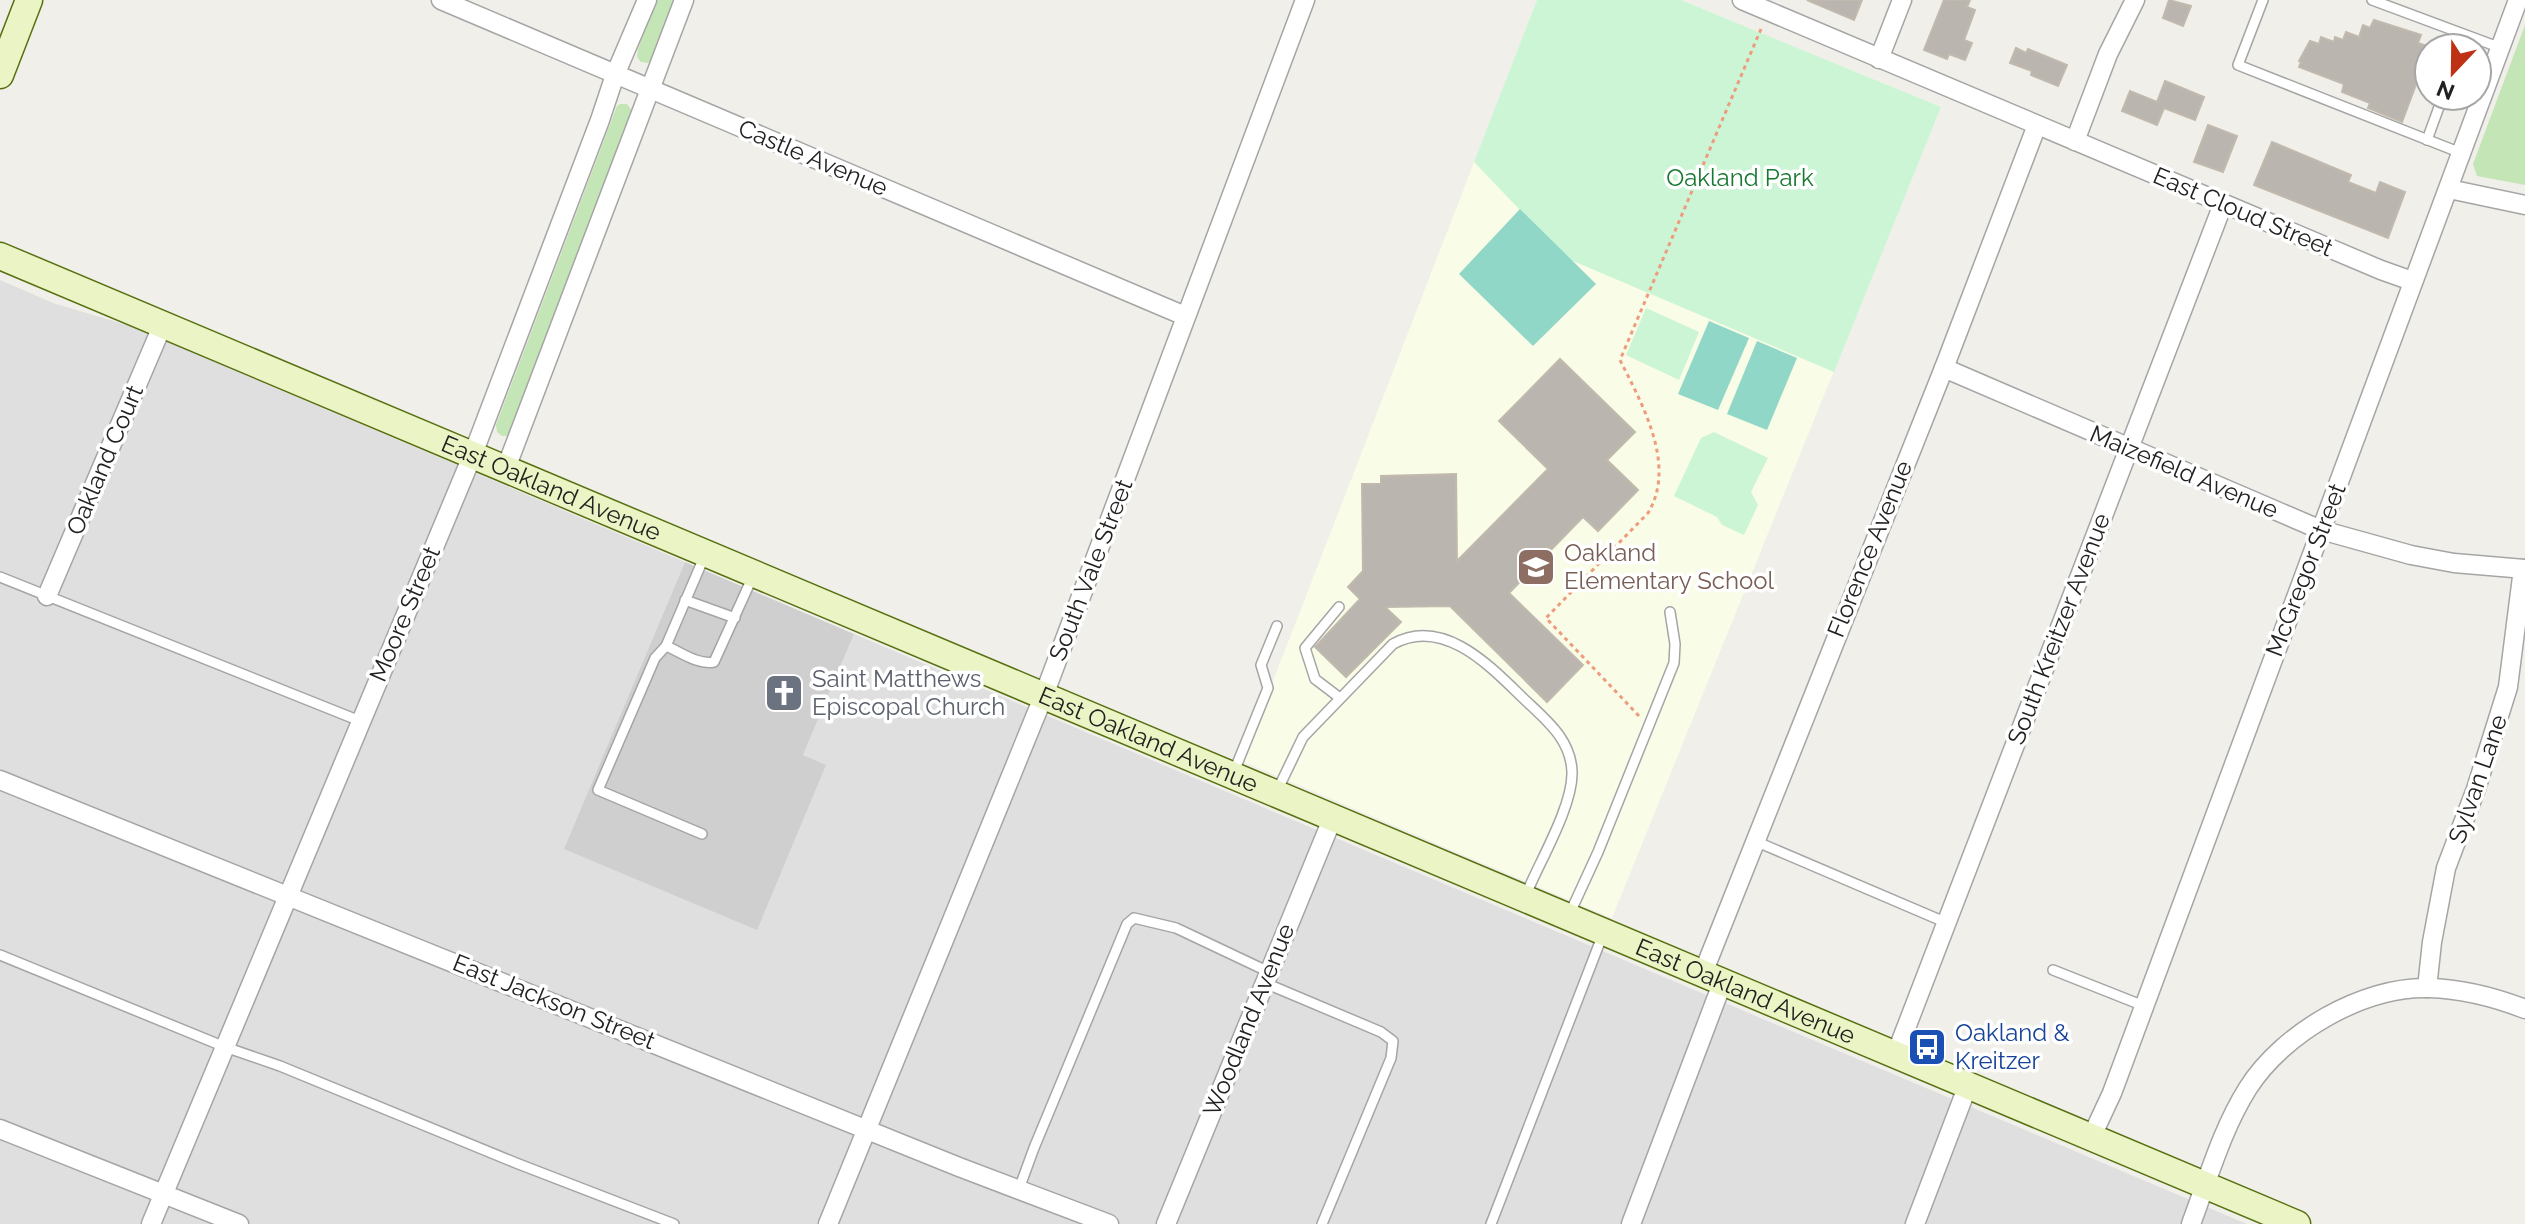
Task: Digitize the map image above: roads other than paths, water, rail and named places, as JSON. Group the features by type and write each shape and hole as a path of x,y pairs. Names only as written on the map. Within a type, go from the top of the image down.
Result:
{"main road":[{"path":"0,75 29,0"},
{"name":"East Oakland Avenue","path":"0,256 2297,1224"}],"street":[{"name":"Castle Avenue","path":"441,0 1185,316"},
{"name":"Moore Street","path":"151,1224 473,454 615,75 647,0"},
{"path":"506,468 684,0"},
{"name":"South Vale Street","path":"828,1224 1044,695 1305,0"},
{"path":"1742,0 2037,125"},
{"path":"1879,59 1902,0"},
{"path":"2075,141 2108,54 2135,0"},
{"name":"McGregor Street","path":"2091,1138 2112,1093 2518,0"},
{"name":"East Cloud Street","path":"2037,125 2412,281"},
{"name":"Florence Avenue","path":"1631,1224 1755,841 1944,368 2037,125"},
{"path":"2449,189 2525,205"},
{"name":"South Kreitzer Avenue","path":"1896,1054 2223,204"},
{"name":"Oakland Court","path":"47,596 163,324"},
{"name":"Maizefield Avenue","path":"1944,368 2321,530 2426,558 2524,569"},
{"name":"Sylvan Lane","path":"2427,988 2446,868 2476,789 2508,687 2524,569"},
{"name":"East Jackson Street","path":"0,780 1109,1224"},
{"name":"Woodland Avenue","path":"1166,1224 1333,817"},
{"path":"2191,1224 2248,1088 2281,1047 2322,1019 2345,1007 2376,997 2427,988 2477,993 2525,1009"},
{"path":"1915,1224 1968,1085"},
{"path":"0,1129 239,1224"}],"lane":[{"path":"2263,0 2238,65 2462,154"},
{"path":"2372,0 2455,32"},
{"path":"2493,45 2501,48"},
{"path":"2427,140 2437,112"},
{"path":"702,834 598,790 655,658 666,646 706,552"},
{"path":"666,646 708,664 714,662 755,572"},
{"path":"0,577 360,721"},
{"path":"685,600 735,618"},
{"path":"1339,607 1305,648 1315,679 1340,698"},
{"path":"1569,916 1674,663 1675,644 1670,612"},
{"path":"1233,774 1268,688 1261,665 1277,626"},
{"path":"1276,792 1303,737 1393,644 1417,636 1446,640 1471,651 1553,727 1562,737 1571,758 1570,792 1525,897"},
{"path":"1755,841 1947,923"},
{"path":"1019,1189 1093,1003 1127,924 1134,918 1176,928 1267,978 1381,1032 1393,1041 1391,1058 1322,1224"},
{"path":"1491,1224 1604,931"},
{"path":"0,955 674,1224"},
{"path":"2053,970 2144,1006"}],"place":[{"name":"Oakland Elementary School","path":"1536,567"},
{"name":"Saint Matthews Episcopal Church","path":"784,693"},
{"name":"Oakland & Kreitzer","path":"1927,1047"}],"park label":[{"name":"Oakland Park","path":"1740,178"}]}
